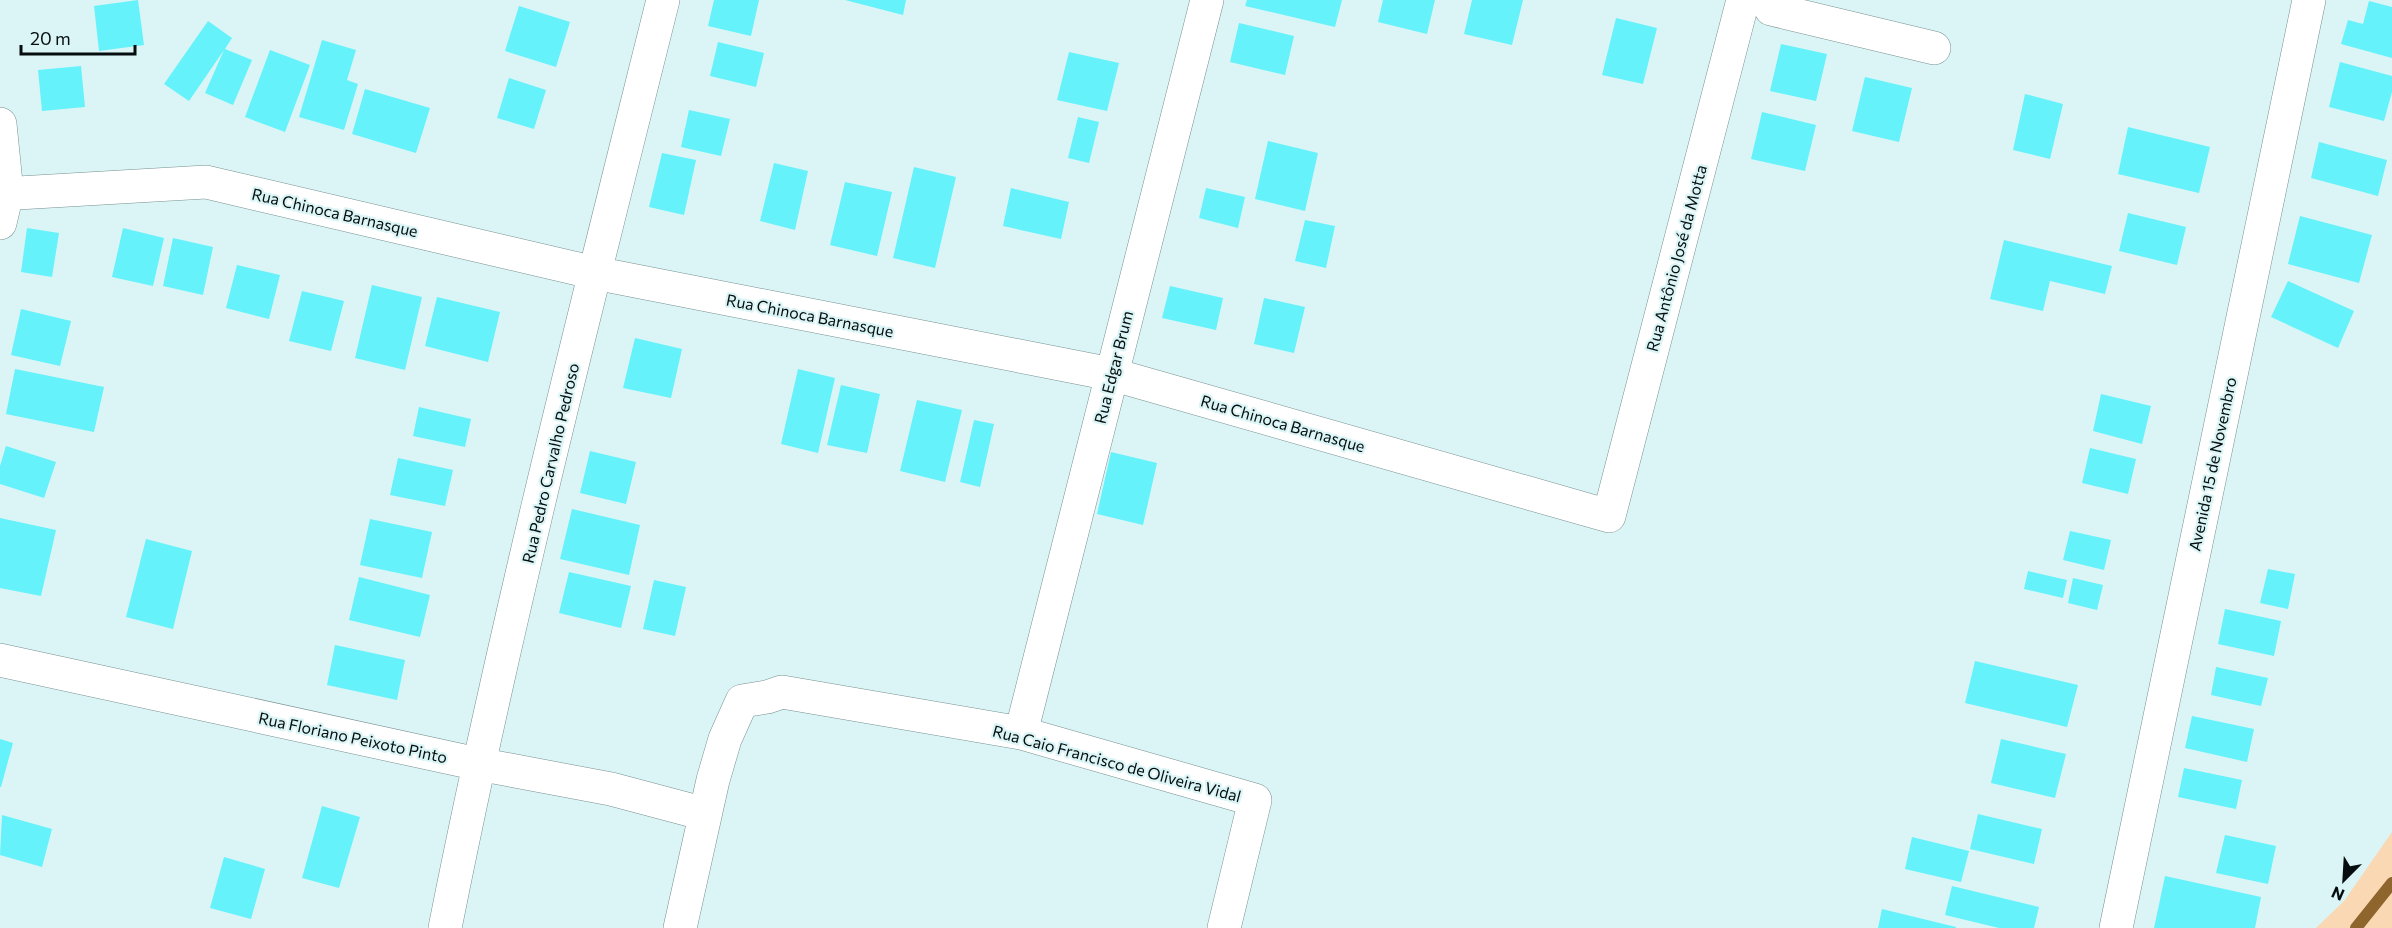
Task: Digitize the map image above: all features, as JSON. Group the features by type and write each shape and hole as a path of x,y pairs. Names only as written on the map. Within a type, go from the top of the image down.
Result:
{"street":[{"name":"Rua Pedro Carvalho Pedroso","path":"445,928 478,764 595,273 663,0"},
{"name":"Rua Edgar Brum","path":"1021,733 1207,0"},
{"name":"Rua Antônio José da Motta","path":"1609,516 1743,0"},
{"path":"1766,0 1771,9 1934,48"},
{"name":"Avenida 15 de Novembro","path":"2116,928 2309,0"},
{"path":"0,124 2,203"},
{"name":"Rua Chinoca Barnasque","path":"2,203 206,182 595,273 1111,374 1609,516"},
{"name":"Rua Floriano Peixoto Pinto","path":"0,660 478,764 611,789 705,813"},
{"name":"Rua Caio Francisco de Oliveira Vidal","path":"705,813 725,739 742,701 782,692 1021,733 1254,800 1224,928"},
{"path":"680,928 705,813"}],"shaded area":[{"path":"2392,832 2392,928 2316,928 2344,901"}],"building":[{"path":"138,0 144,45 99,51 94,6"},
{"path":"714,0 759,0 751,36 708,26"},
{"path":"845,0 906,0 903,15"},
{"path":"1247,0 1342,0 1335,27 1245,6"},
{"path":"1383,0 1435,0 1427,34 1378,22"},
{"path":"1472,0 1523,0 1512,45 1464,34"},
{"path":"2369,1 2392,7 2392,58 2341,44 2348,20 2363,24"},
{"path":"519,6 570,22 556,67 505,51"},
{"path":"1616,18 1657,28 1643,84 1602,75"},
{"path":"208,21 232,38 225,49 252,60 233,105 205,93 224,50 189,101 164,84"},
{"path":"1239,23 1294,36 1285,75 1230,62"},
{"path":"322,40 356,50 347,80 358,84 344,130 299,117"},
{"path":"718,42 764,53 756,87 710,76"},
{"path":"1781,44 1827,54 1816,101 1770,91"},
{"path":"270,50 310,65 285,132 245,117"},
{"path":"1069,52 1119,63 1107,111 1057,100"},
{"path":"2340,62 2392,76 2392,92 2384,121 2329,107"},
{"path":"81,66 85,107 42,111 38,70"},
{"path":"1865,77 1912,88 1899,142 1852,131"},
{"path":"509,78 546,90 534,129 497,118"},
{"path":"365,89 430,108 416,153 352,134"},
{"path":"2025,94 2063,104 2050,159 2013,150"},
{"path":"689,110 730,119 721,156 681,147"},
{"path":"1762,112 1816,125 1805,171 1751,159"},
{"path":"1078,117 1099,122 1089,163 1068,158"},
{"path":"2128,127 2210,147 2199,193 2118,174"},
{"path":"1268,141 1318,153 1305,211 1255,199"},
{"path":"2319,142 2387,160 2378,196 2311,178"},
{"path":"662,153 696,160 684,215 649,207"},
{"path":"774,163 808,171 795,230 760,221"},
{"path":"914,167 956,177 935,268 893,258"},
{"path":"845,182 892,192 877,256 830,245"},
{"path":"1011,188 1069,202 1061,239 1003,226"},
{"path":"1206,188 1245,197 1238,228 1199,218"},
{"path":"2128,213 2186,227 2177,265 2119,251"},
{"path":"2300,216 2372,235 2359,283 2288,264"},
{"path":"1305,220 1335,226 1326,268 1295,261"},
{"path":"27,228 59,233 52,277 21,272"},
{"path":"123,228 164,238 153,286 112,277"},
{"path":"173,238 213,247 203,295 163,286"},
{"path":"2004,240 2112,266 2105,294 2050,281 2043,311 1990,299"},
{"path":"237,265 280,275 269,319 226,308"},
{"path":"2288,281 2354,311 2338,348 2271,317"},
{"path":"372,285 422,297 405,370 355,358"},
{"path":"1170,286 1223,298 1216,330 1162,318"},
{"path":"302,291 344,301 331,351 289,341"},
{"path":"437,297 500,312 488,362 425,346"},
{"path":"1264,298 1305,307 1294,353 1254,344"},
{"path":"21,309 71,321 60,366 11,355"},
{"path":"635,338 682,349 671,398 623,388"},
{"path":"15,369 104,387 94,432 6,414"},
{"path":"798,369 835,378 818,453 781,444"},
{"path":"841,385 880,394 867,453 827,445"},
{"path":"2101,394 2151,406 2142,444 2093,431"},
{"path":"917,400 962,410 945,482 900,471"},
{"path":"419,407 471,419 465,447 413,436"},
{"path":"974,420 994,424 980,487 960,482"},
{"path":"6,446 56,462 44,498 0,484 0,466"},
{"path":"2090,448 2136,459 2128,494 2082,483"},
{"path":"590,451 636,462 626,504 580,493"},
{"path":"1111,452 1157,463 1143,525 1097,514"},
{"path":"398,458 453,470 445,506 390,495"},
{"path":"572,509 640,525 629,575 560,559"},
{"path":"0,518 56,530 41,596 0,588"},
{"path":"370,519 432,532 422,578 360,565"},
{"path":"2070,531 2111,540 2104,570 2063,560"},
{"path":"146,539 192,551 173,629 126,617"},
{"path":"2268,569 2295,574 2288,609 2260,603"},
{"path":"2028,571 2067,580 2063,598 2024,589"},
{"path":"569,572 631,586 621,628 559,613"},
{"path":"359,577 430,595 420,637 349,620"},
{"path":"2073,578 2103,585 2097,610 2068,603"},
{"path":"654,580 686,587 675,636 643,629"},
{"path":"2225,609 2281,621 2274,656 2218,644"},
{"path":"335,645 405,660 397,700 327,685"},
{"path":"1975,661 2078,685 2067,727 1965,703"},
{"path":"2216,667 2268,678 2261,706 2211,695"},
{"path":"2192,716 2254,729 2247,762 2185,748"},
{"path":"0,739 13,743 1,787 0,787"},
{"path":"2001,739 2066,754 2055,798 1991,783"},
{"path":"2184,768 2242,780 2236,809 2178,797"},
{"path":"322,806 360,817 339,888 302,878"},
{"path":"1978,814 2042,829 2034,864 1970,849"},
{"path":"2,815 52,829 42,867 0,855"},
{"path":"2225,835 2276,846 2268,884 2216,873"},
{"path":"1912,837 1969,851 1961,882 1905,869"},
{"path":"224,857 265,869 251,919 210,908"},
{"path":"2165,876 2261,897 2255,928 2154,928"},
{"path":"1952,886 2039,907 2034,928 1999,928 1945,915"},
{"path":"1882,909 1956,927 1956,928 1878,928"}],"waterway":[{"path":"2356,928 2392,883"}]}
